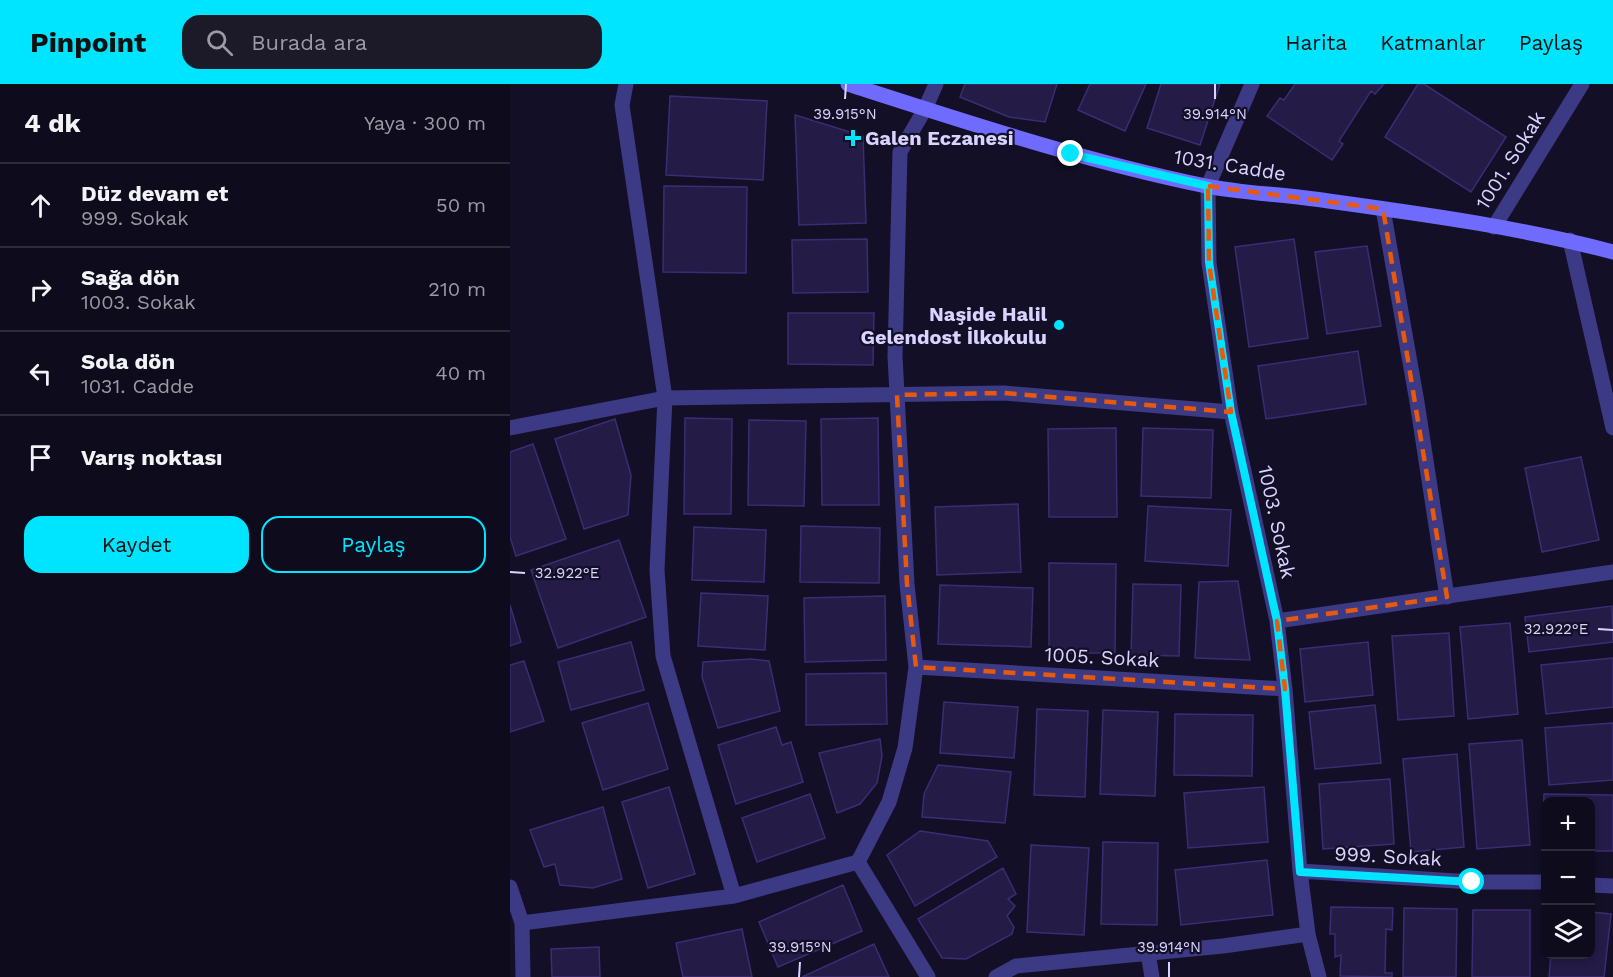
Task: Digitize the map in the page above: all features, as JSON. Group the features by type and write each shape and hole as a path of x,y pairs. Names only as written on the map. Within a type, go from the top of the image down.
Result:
{"street":[{"path":"626,84 622,105 665,398 657,570 663,656 734,896"},
{"name":"1031. Cadde","path":"848,84 1071,154 1208,186 1383,208 1570,240 1613,252"},
{"path":"522,923 734,896 858,862 889,802 905,748 916,667 907,584 895,356 900,153 925,109 936,84"},
{"name":"1003. Sokak","path":"1252,84 1208,186 1209,262 1231,412 1277,621 1300,872 1308,934 1319,977"},
{"name":"1001. Sokak","path":"1494,227 1582,84"},
{"path":"1383,208 1417,402 1447,597"},
{"path":"1570,240 1613,428"},
{"path":"510,428 665,398 1004,393 1231,412"},
{"path":"1277,621 1613,572"},
{"name":"1005. Sokak","path":"916,667 1285,689"},
{"path":"858,862 928,977"},
{"name":"999. Sokak","path":"1300,872 1472,882 1541,882"},
{"path":"1595,885 1613,886"},
{"path":"510,887 522,923 524,977"},
{"path":"996,977 1016,966 1223,946 1308,934"},
{"path":"1148,953 1152,977"}],"highlighted area":[{"path":"1208,186 1383,209 1447,597 1277,621 1285,689 916,667 907,584 897,395 1004,393 1231,412 1209,263"}],"building":[{"path":"965,84 1057,84 1045,122 1009,117 960,97"},
{"path":"1090,84 1146,84 1125,131 1078,110"},
{"path":"1161,84 1220,84 1200,145 1147,128"},
{"path":"1295,84 1384,84 1375,94 1371,91 1339,141 1343,144 1332,160 1267,116 1280,98 1284,100"},
{"path":"1418,84 1424,84 1506,137 1471,192 1385,137"},
{"path":"670,96 767,101 763,180 666,175"},
{"path":"795,115 863,136 866,223 799,225"},
{"path":"664,186 747,187 746,273 663,272"},
{"path":"867,239 868,292 793,293 792,240"},
{"path":"1294,239 1308,338 1249,347 1235,247"},
{"path":"1367,246 1381,326 1327,334 1315,252"},
{"path":"788,313 874,313 873,365 788,364"},
{"path":"1358,351 1366,404 1266,419 1258,366"},
{"path":"685,418 732,419 731,514 684,514"},
{"path":"878,418 879,505 822,505 821,419"},
{"path":"615,419 631,475 628,515 584,529 555,439"},
{"path":"749,420 806,421 804,506 748,505"},
{"path":"1116,428 1117,517 1049,517 1048,429"},
{"path":"1143,428 1213,430 1211,498 1141,496"},
{"path":"533,444 566,539 516,556 510,537 510,452"},
{"path":"1581,457 1599,540 1542,552 1525,468"},
{"path":"1018,504 1021,572 937,575 935,507"},
{"path":"1148,506 1231,510 1228,566 1145,561"},
{"path":"801,526 880,528 879,583 800,582"},
{"path":"694,527 766,530 764,582 692,580"},
{"path":"619,540 646,617 558,648 531,570"},
{"path":"1049,563 1116,564 1115,653 1049,653"},
{"path":"1238,581 1250,660 1195,658 1199,582"},
{"path":"1133,584 1181,585 1179,656 1131,655"},
{"path":"940,585 1033,588 1031,647 938,644"},
{"path":"701,593 768,596 765,650 698,646"},
{"path":"885,596 886,660 805,662 804,598"},
{"path":"510,605 521,642 510,646"},
{"path":"1612,606 1613,642 1529,652 1525,617"},
{"path":"1510,623 1518,714 1468,719 1460,627"},
{"path":"1449,633 1454,716 1398,720 1392,636"},
{"path":"631,642 644,690 571,710 558,662"},
{"path":"1368,642 1373,695 1305,702 1300,649"},
{"path":"1613,658 1613,707 1546,714 1541,665"},
{"path":"751,659 769,661 780,711 718,728 702,677 703,662"},
{"path":"524,661 544,721 510,732 510,665"},
{"path":"886,673 887,724 806,725 806,674"},
{"path":"944,702 1018,707 1014,758 940,753"},
{"path":"648,703 668,769 603,790 582,723"},
{"path":"1375,705 1381,763 1315,769 1309,712"},
{"path":"1037,709 1088,711 1085,797 1034,795"},
{"path":"1103,710 1158,712 1155,796 1100,794"},
{"path":"1175,714 1253,715 1252,776 1174,775"},
{"path":"1613,723 1613,780 1549,785 1545,728"},
{"path":"776,727 782,745 791,742 803,782 736,804 718,745"},
{"path":"880,739 882,756 877,783 860,804 837,813 819,753"},
{"path":"1522,740 1530,845 1477,849 1469,744"},
{"path":"1457,754 1464,847 1411,852 1403,759"},
{"path":"938,765 1011,772 1005,823 922,817 924,794"},
{"path":"1390,779 1394,844 1323,849 1319,784"},
{"path":"669,787 695,874 648,888 622,802"},
{"path":"1264,787 1268,842 1188,848 1184,793"},
{"path":"810,794 825,838 757,862 742,818"},
{"path":"1544,794 1613,795 1613,851 1595,851 1595,797 1544,797"},
{"path":"603,807 622,879 593,888 560,885 555,864 544,867 530,830"},
{"path":"920,831 988,841 997,857 915,906 887,855"},
{"path":"1103,842 1158,843 1157,925 1101,924"},
{"path":"1031,845 1089,848 1084,935 1027,932"},
{"path":"1267,860 1273,915 1181,925 1175,870"},
{"path":"1003,868 1016,894 1008,899 1015,906 1007,916 1014,927 1012,934 966,959 942,958 918,919"},
{"path":"843,885 862,931 778,967 759,922"},
{"path":"1331,907 1393,908 1392,930 1386,929 1385,973 1392,973 1392,977 1340,976 1341,955 1335,957 1335,934 1330,934"},
{"path":"1404,908 1457,909 1456,977 1403,977"},
{"path":"1473,910 1530,910 1530,977 1472,977"},
{"path":"1595,912 1611,914 1604,977 1549,977 1551,959 1595,959"},
{"path":"742,929 752,977 683,977 676,943"},
{"path":"874,944 889,977 802,977"},
{"path":"599,947 600,977 552,977 551,949"}],"place":[{"name":"Galen Eczanesi","path":"853,138"},
{"name":"Naşide Halil Gelendost İlkokulu","path":"1059,325"}],"route":[{"path":"1071,154 1208,186 1209,262 1231,412 1277,621 1300,872 1472,882"}]}
